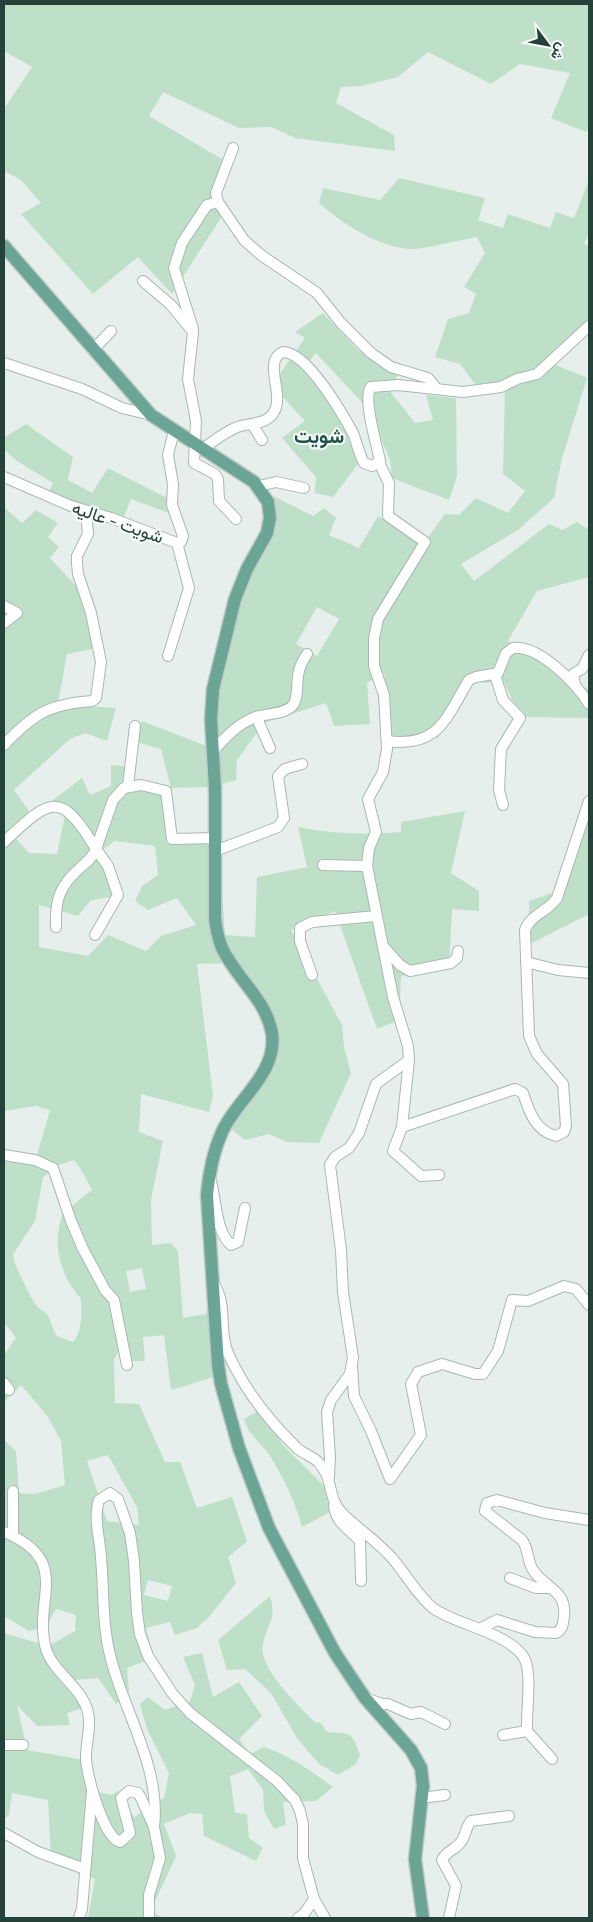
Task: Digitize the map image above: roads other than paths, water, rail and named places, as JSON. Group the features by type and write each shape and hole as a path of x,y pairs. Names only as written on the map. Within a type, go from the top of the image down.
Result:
{"main road":[{"path":"4,246 151,415 259,486 268,502 269,526 240,584 212,696 212,752 216,838 215,918 217,934 230,962 262,1006 269,1020 272,1043 268,1065 260,1079 233,1112 222,1132 209,1175 207,1195 214,1284 216,1346 221,1384 239,1448 261,1508 276,1542 335,1653 365,1698 417,1758 423,1778 415,1859 421,1888 423,1918"}],"street":[{"path":"233,148 218,188 218,202 248,245 317,293 341,323 371,353 391,367 428,378 436,388"},
{"path":"218,202 207,205 182,243 174,268 176,281 193,324 188,379 200,447 194,463 215,474 218,479 219,501 236,519"},
{"path":"143,281 171,305 193,332"},
{"path":"439,1175 420,1176 395,1154 392,1147 402,1127 409,1060 405,1034 394,998 376,916 367,866 369,848 376,832 368,799 384,768 387,741 384,695 374,666 376,627 382,608 425,542 388,516 389,483 379,463 375,433 368,408 368,390 379,385 436,388 457,392 501,388 517,379 537,374 589,326"},
{"path":"93,350 111,331"},
{"path":"200,447 230,430 265,421 274,411 278,396 273,364 278,354 286,352 302,362 315,376 348,425 364,463 372,466 379,463"},
{"path":"4,363 82,390 122,408 151,415"},
{"path":"252,424 262,440"},
{"name":"شويت - عاليه","path":"4,477 86,512 112,518 177,543 181,542 183,536 172,505 173,484 168,455 174,431"},
{"path":"259,486 276,482 304,488"},
{"path":"4,745 31,718 52,707 92,701 96,698 101,662 90,613 78,574 77,563 77,556 88,534 86,512"},
{"path":"168,656 171,640 189,588 177,543"},
{"path":"4,606 17,613 4,623"},
{"path":"387,741 415,741 432,735 469,680 476,677 495,675 500,670 506,653 513,648 523,648 533,652 552,665 575,685 589,704"},
{"path":"212,752 229,733 259,716 284,711 292,706 295,700 299,670 307,654"},
{"path":"575,685 573,674 582,669 589,655"},
{"path":"495,675 502,700 520,718 500,749 499,790 503,805"},
{"path":"259,716 259,723 270,748"},
{"path":"128,786 135,726"},
{"path":"215,851 278,827 284,818 278,776 285,769 302,764"},
{"path":"56,927 55,908 60,891 73,874 94,854 113,800 117,793 128,786 141,785 166,791 172,839 216,838"},
{"path":"402,1127 515,1089 523,1093 530,1115 542,1129 556,1136 564,1132 566,1126 563,1084 537,1054 529,1036 525,930 528,922 549,908 557,898 589,801"},
{"path":"4,842 36,812 46,807 56,806 77,819 108,866 118,895 96,935"},
{"path":"323,865 367,866"},
{"path":"312,975 300,941 300,928 312,922 376,916"},
{"path":"383,945 400,965 410,971 451,963 457,958 458,951"},
{"path":"526,962 558,970 589,973"},
{"path":"409,1060 376,1084 359,1133 349,1148 335,1156 330,1164 341,1250 343,1292 354,1358 352,1367 354,1396 390,1480 421,1435 411,1384 418,1372 442,1364 475,1374 483,1374 498,1351 512,1300 528,1301 564,1286 576,1289 589,1305"},
{"path":"4,1155 35,1160 53,1168 70,1221 105,1290 114,1300 128,1365"},
{"path":"209,1175 220,1222 227,1242 231,1245 238,1242 245,1208"},
{"path":"214,1284 222,1298 224,1341 245,1383 272,1421 297,1448 318,1461 329,1477"},
{"path":"352,1367 331,1400 327,1412 330,1457 329,1477 335,1515 339,1522 360,1541 362,1581"},
{"path":"13,1491 6,1532 31,1548 40,1559 46,1585 44,1634 47,1650 52,1661 74,1687 87,1709 89,1720 86,1760 92,1791 110,1834 116,1841 123,1841 130,1833 121,1798 129,1790 138,1793 154,1827 160,1858 150,1895 149,1918"},
{"path":"154,1827 156,1813 152,1782 111,1660 106,1638 96,1514 99,1500 110,1493 118,1499 130,1533 140,1634 148,1656 172,1693 190,1713 271,1777 294,1800 300,1811 303,1824 303,1858 314,1899 325,1918"},
{"path":"481,1628 497,1620 535,1632 556,1633 562,1626 565,1606 562,1599 532,1569 525,1545 488,1514 485,1507 492,1500 497,1500 545,1514 589,1520"},
{"path":"334,1503 341,1512 393,1559 428,1603 443,1614 481,1628 515,1649 524,1657 528,1676 527,1731 552,1758"},
{"path":"510,1578 529,1586 551,1588"},
{"path":"365,1698 382,1704 388,1704 411,1714 421,1712 445,1724"},
{"path":"503,1735 527,1731"},
{"path":"4,1745 23,1745"},
{"path":"79,1918 82,1909 92,1791"},
{"path":"421,1798 444,1794"},
{"path":"449,1918 456,1886 442,1860 444,1856 461,1842 467,1826 472,1822 509,1816"},
{"path":"4,1834 38,1852 86,1868"},
{"path":"298,1918 314,1899"}],"district":[{"name":"شويت","path":"319,435"}]}
